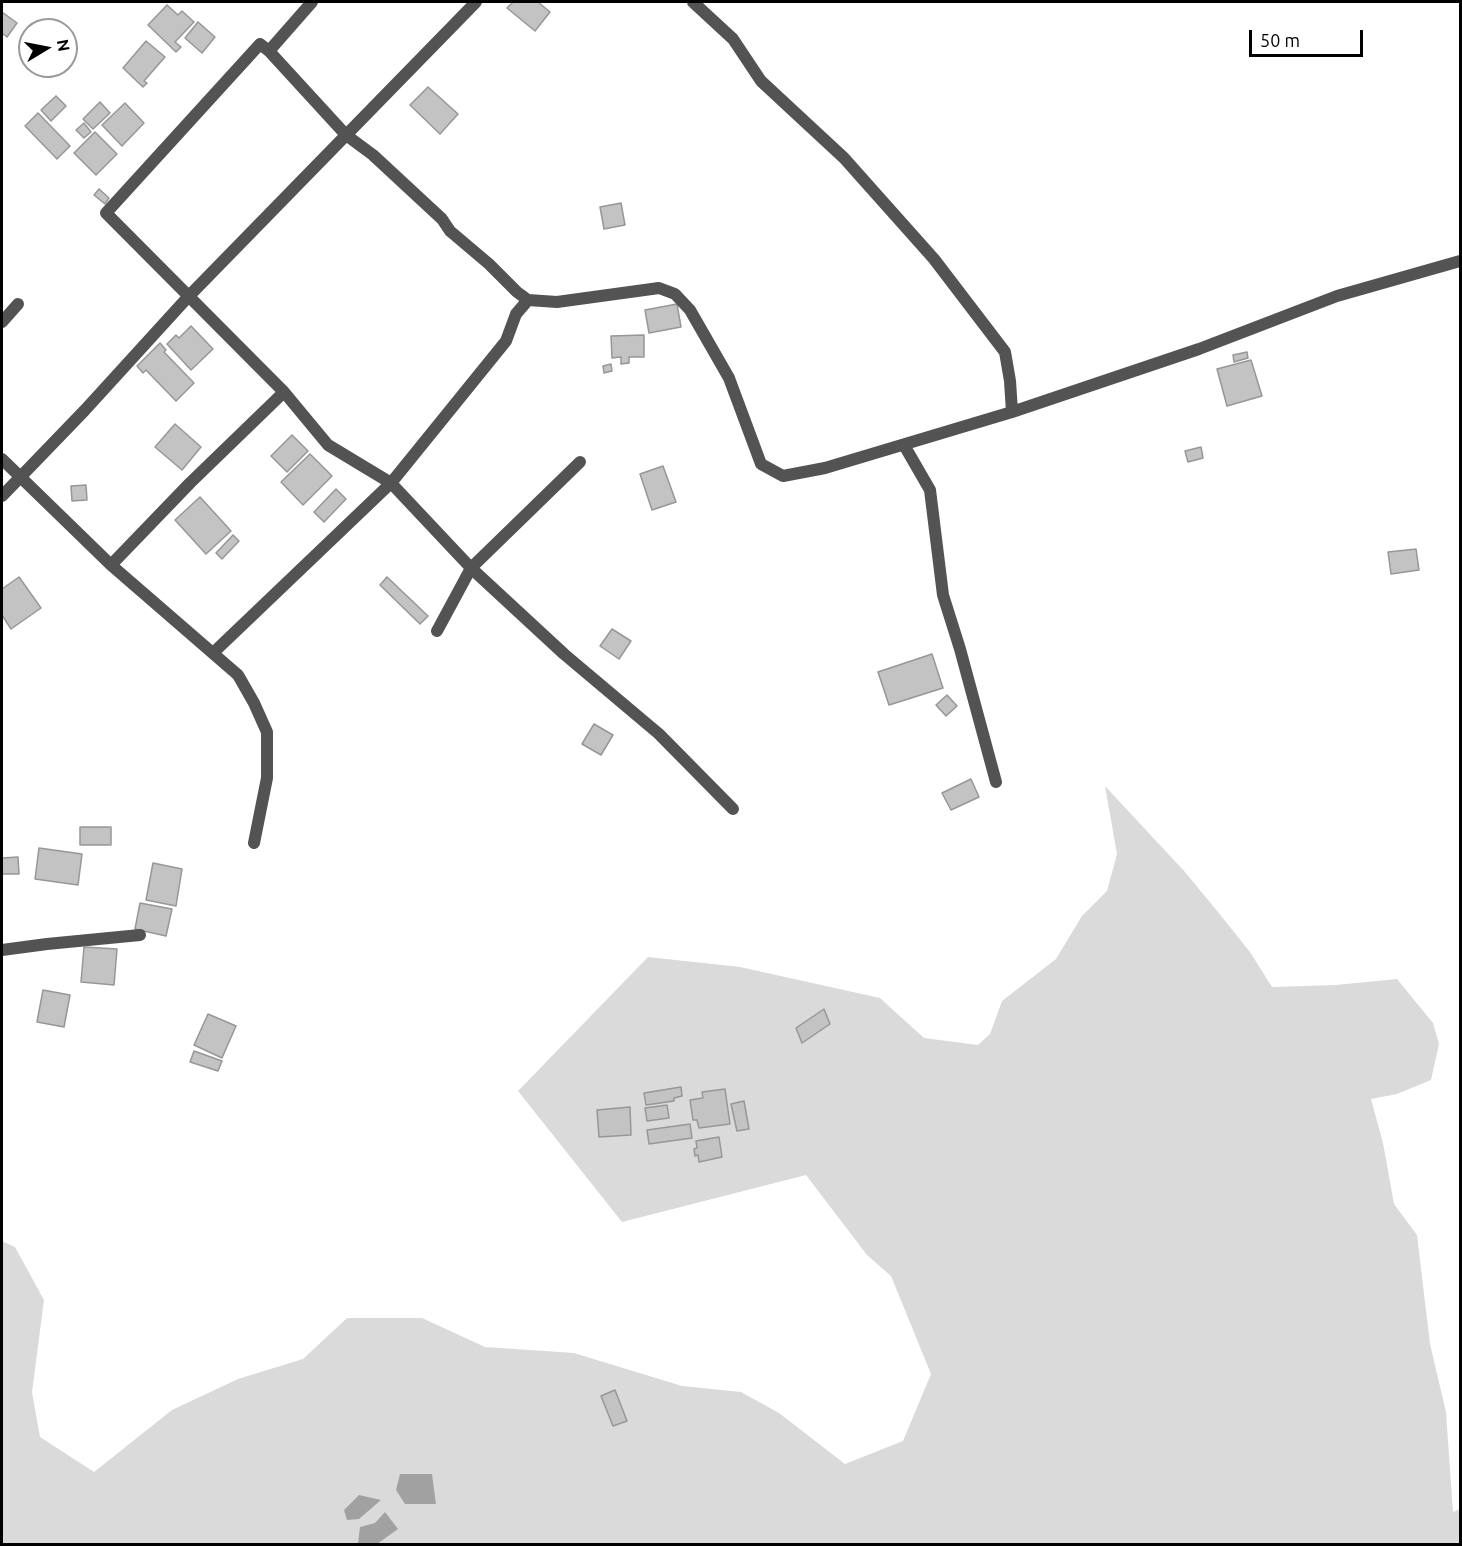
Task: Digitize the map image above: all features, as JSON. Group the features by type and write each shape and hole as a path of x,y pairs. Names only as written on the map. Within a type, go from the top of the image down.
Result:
{"street":[{"path":"269,51 312,2"},
{"path":"2,496 85,410 188,297 268,214 312,173 476,2"},
{"path":"693,2 733,39 761,81 844,158 941,268 1005,352 1012,412"},
{"path":"733,809 659,734 564,654 471,568 391,483 328,445 284,392 106,213 260,44 346,135 373,155 442,219 450,231 528,300 557,302 659,288 675,294 690,310 729,378 762,464 783,476 825,468 1012,412 1199,348 1337,296 1461,261"},
{"path":"213,653 391,483 506,341 516,314 528,300"},
{"path":"2,322 18,303"},
{"path":"111,565 190,483 284,392"},
{"path":"904,445 930,490 944,595 996,782"},
{"path":"2,459 111,565 238,675 267,732 267,778 254,843"},
{"path":"437,631 471,568 580,462"},
{"path":"2,950 140,935"}],"shaded area":[{"path":"1105,786 1185,872 1250,952 1272,987 1336,985 1397,979 1433,1023 1439,1044 1431,1080 1397,1094 1371,1099 1383,1143 1394,1204 1417,1235 1430,1344 1446,1412 1453,1512 1460,1509 1460,1544 2,1544 2,1241 15,1247 44,1300 32,1392 40,1437 94,1472 172,1410 238,1379 303,1359 347,1318 422,1318 485,1347 574,1353 682,1386 741,1392 779,1413 845,1464 903,1441 931,1374 891,1276 867,1255 806,1175 622,1222 518,1091 648,957 740,967 880,998 924,1038 978,1045 990,1034 1002,1001 1056,959 1082,916 1107,891 1117,854"},
{"path":"400,1474 432,1474 436,1504 405,1504 396,1490"},
{"path":"359,1495 381,1500 359,1519 347,1520 344,1510"},
{"path":"385,1512 398,1529 377,1544 358,1543 360,1527 375,1523"}],"building":[{"path":"513,2 538,2 550,12 535,31 507,8"},
{"path":"167,5 178,15 182,11 194,22 175,42 181,47 176,52 148,25"},
{"path":"2,12 17,23 7,37 2,33"},
{"path":"198,22 215,37 202,53 185,38"},
{"path":"146,41 165,57 144,81 147,83 143,87 123,68"},
{"path":"428,87 458,114 440,134 410,105"},
{"path":"56,96 66,106 51,121 41,110"},
{"path":"100,102 110,113 93,129 83,119"},
{"path":"125,103 144,123 122,146 102,125"},
{"path":"38,113 70,146 57,159 25,126"},
{"path":"84,123 91,132 84,138 76,130"},
{"path":"95,132 117,154 96,175 74,153"},
{"path":"99,189 109,198 105,204 94,195"},
{"path":"621,203 625,225 604,229 600,207"},
{"path":"677,304 681,327 649,333 645,310"},
{"path":"191,326 213,349 191,370 167,344 176,335 179,338"},
{"path":"644,335 644,357 629,357 629,363 621,364 621,357 612,358 611,336"},
{"path":"160,343 166,350 164,352 194,383 176,401 146,370 143,373 137,366"},
{"path":"1247,352 1248,358 1234,362 1233,355"},
{"path":"1251,360 1262,396 1227,406 1217,369"},
{"path":"611,364 612,371 604,373 603,366"},
{"path":"175,424 201,447 182,470 155,447"},
{"path":"292,435 308,451 287,472 271,456"},
{"path":"1201,447 1203,458 1188,462 1185,451"},
{"path":"310,454 332,476 303,505 281,482"},
{"path":"663,466 676,502 652,510 640,474"},
{"path":"86,485 87,500 72,501 71,486"},
{"path":"336,489 346,499 324,522 314,512"},
{"path":"200,497 231,531 206,554 175,520"},
{"path":"233,535 239,541 222,559 216,553"},
{"path":"1416,549 1419,570 1391,574 1388,552"},
{"path":"19,577 41,608 11,629 2,615 2,589"},
{"path":"387,577 428,616 420,624 380,585"},
{"path":"612,629 631,641 619,659 600,646"},
{"path":"932,654 943,688 889,705 878,672"},
{"path":"947,695 957,706 946,716 936,705"},
{"path":"594,724 613,735 601,755 582,744"},
{"path":"971,779 979,797 951,810 942,793"},
{"path":"80,827 111,827 111,845 80,845"},
{"path":"39,848 82,854 78,885 35,879"},
{"path":"18,857 19,874 2,874 2,858"},
{"path":"153,863 182,869 176,906 146,900"},
{"path":"140,903 172,909 166,936 135,929"},
{"path":"84,947 117,949 114,985 81,982"},
{"path":"43,990 70,995 64,1027 37,1022"},
{"path":"824,1009 830,1024 802,1043 796,1028"},
{"path":"208,1014 236,1026 222,1058 194,1045"},
{"path":"194,1051 222,1061 218,1071 190,1062"},
{"path":"681,1087 682,1096 674,1098 674,1101 646,1105 644,1093"},
{"path":"725,1089 730,1124 699,1128 697,1120 693,1120 690,1100 703,1098 702,1092"},
{"path":"744,1101 749,1129 737,1131 731,1104"},
{"path":"667,1105 669,1118 647,1121 645,1108"},
{"path":"630,1107 631,1135 599,1137 597,1110"},
{"path":"690,1124 692,1138 649,1144 647,1130"},
{"path":"719,1137 722,1157 699,1162 694,1149 697,1148 696,1141"},
{"path":"615,1390 627,1421 613,1426 601,1396"}]}
